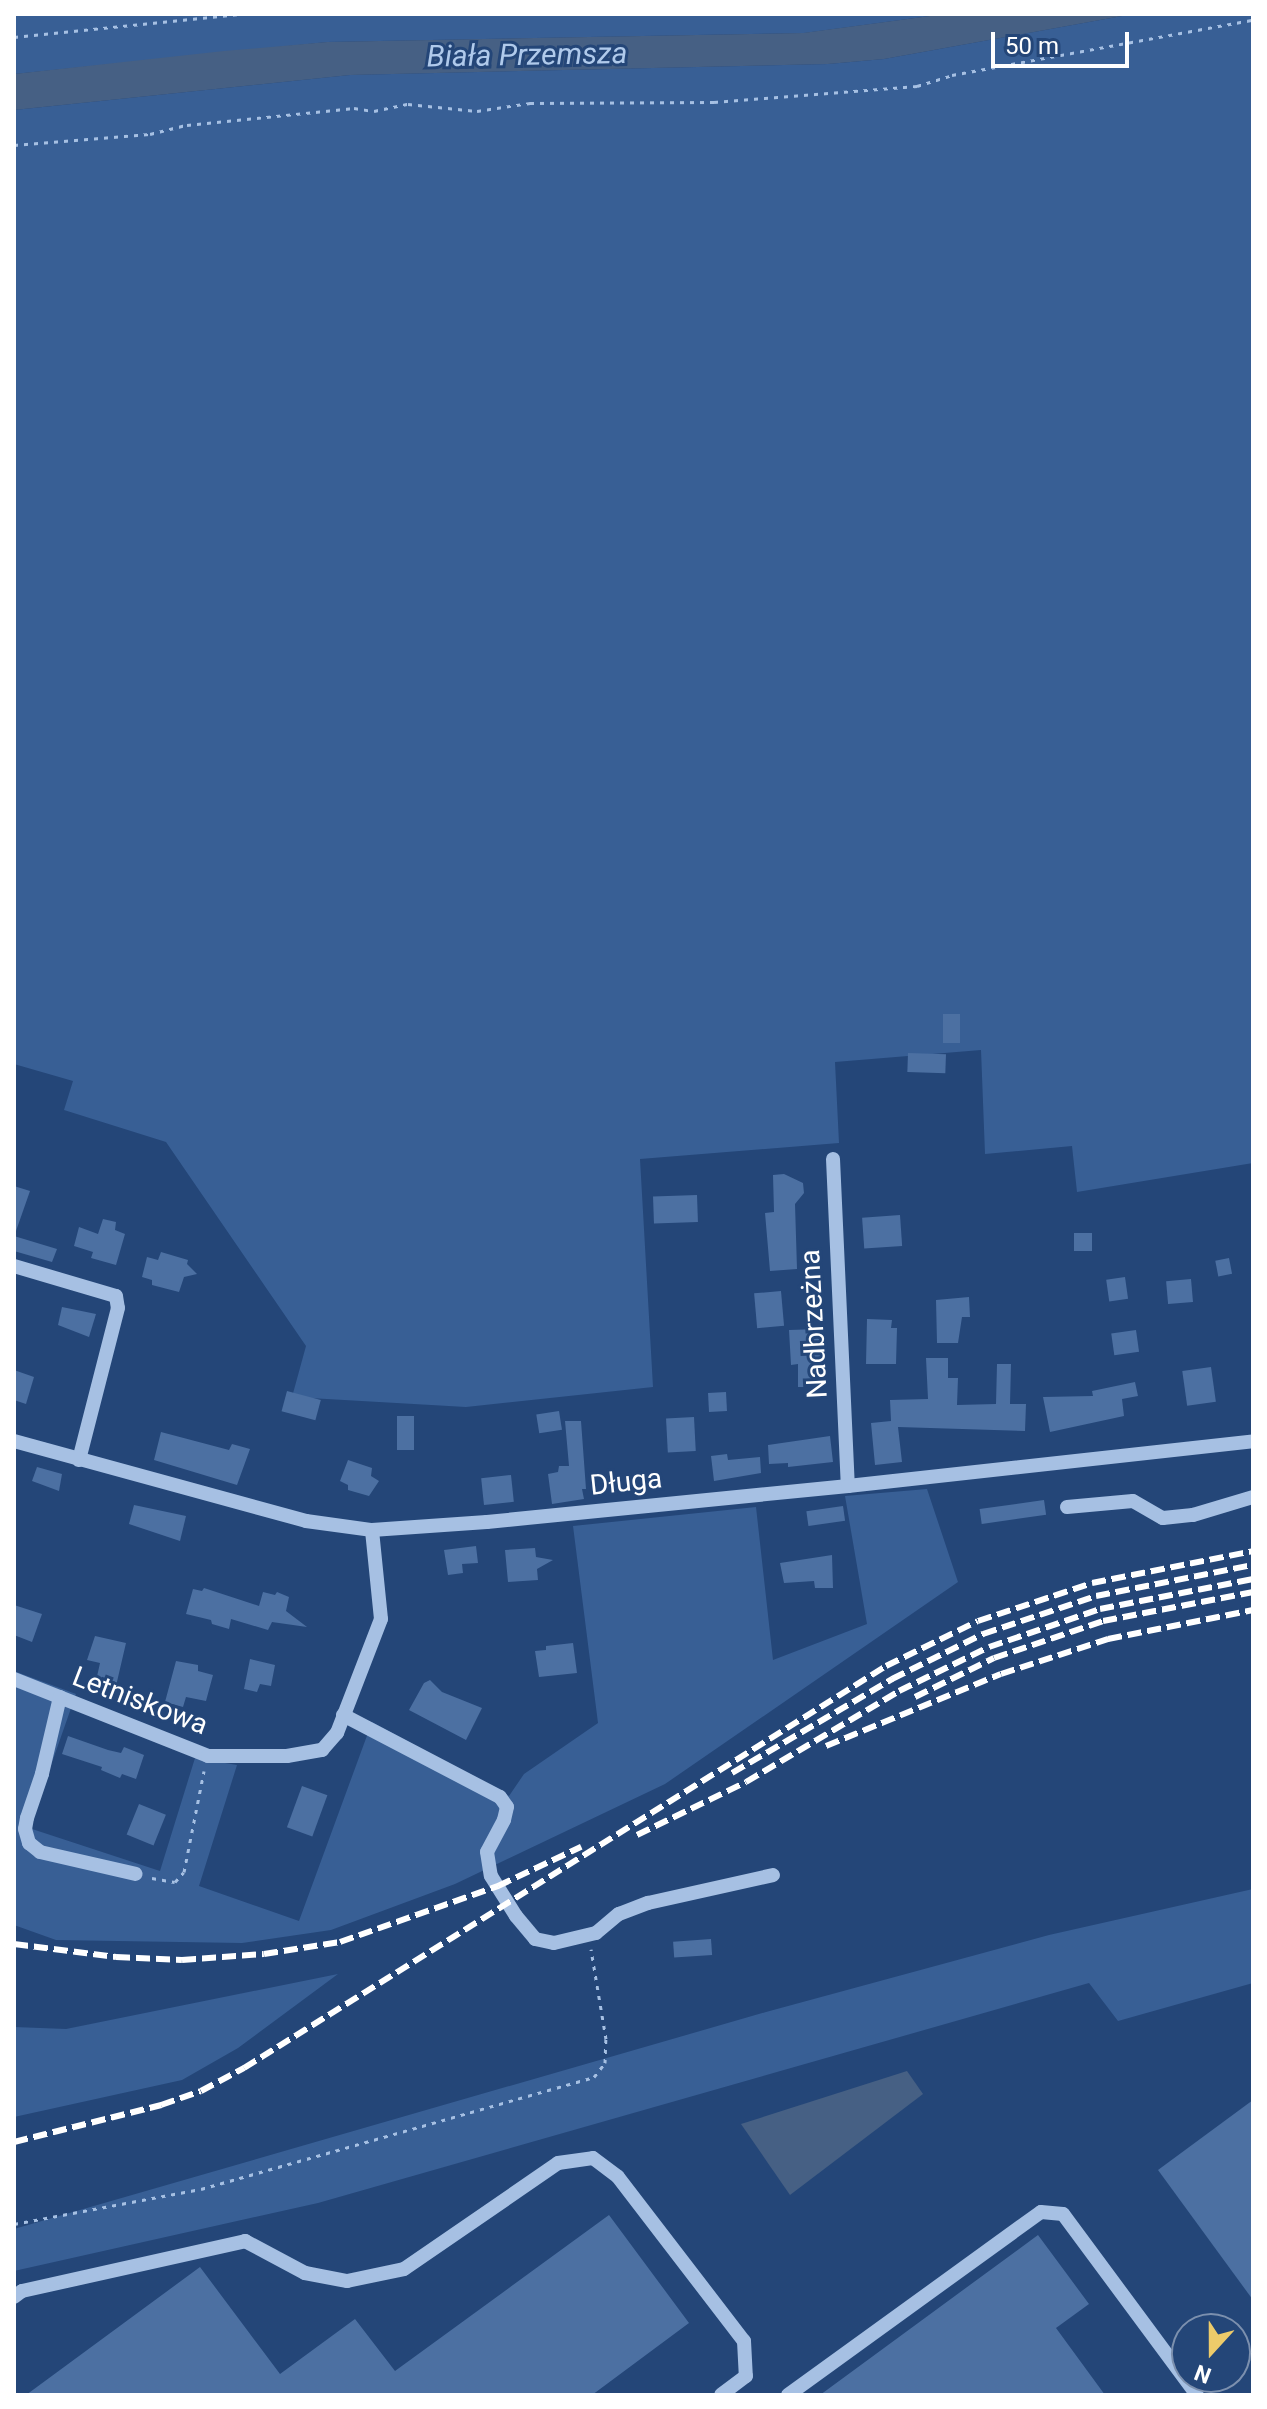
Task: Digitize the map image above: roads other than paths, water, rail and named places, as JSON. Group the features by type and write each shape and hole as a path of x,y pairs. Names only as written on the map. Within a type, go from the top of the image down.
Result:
{"street":[{"name":"Nadbrzeżna","path":"833,1159 848,1486"},
{"path":"14,1266 116,1296 118,1308 79,1460"},
{"name":"Długa","path":"14,1441 306,1521 372,1530 487,1522 848,1486 1253,1441"},
{"path":"1067,1507 1133,1501 1163,1518 1193,1515 1253,1497"},
{"path":"372,1530 381,1619 343,1715 500,1797 507,1807 504,1820 487,1852 491,1876 516,1916 535,1939 554,1943 596,1933 619,1914 648,1903 773,1875"},
{"name":"Letniskowa","path":"14,1679 208,1756 299,1754 322,1750 337,1733 343,1715"},
{"path":"60,1697 42,1774 27,1818 25,1829 29,1843 40,1852 136,1874"},
{"path":"14,2297 22,2291 245,2241 305,2273 347,2281 404,2269 558,2163 593,2158 618,2177 744,2341 746,2376 721,2395"},
{"path":"788,2395 1041,2212 1063,2214 1197,2395"}],"water":[{"name":"Biała Przemsza","path":"945,14 1133,14 884,59 828,64 350,75 14,110 14,74 224,51 327,42 803,33"},
{"path":"907,2071 923,2094 790,2195 741,2124"}],"railway":[{"path":"14,2142 161,2105 201,2091 244,2068 886,1666 978,1621 1092,1583 1253,1551"},
{"path":"732,1773 892,1679 983,1634 1096,1596 1253,1565"},
{"path":"637,1835 746,1782 899,1691 989,1647 1100,1609 1253,1579"},
{"path":"915,1697 994,1658 1103,1621 1253,1592"},
{"path":"826,1746 1001,1674 1108,1639 1253,1610"},
{"path":"14,1944 116,1957 182,1960 264,1954 340,1942 498,1886 581,1847"}]}
